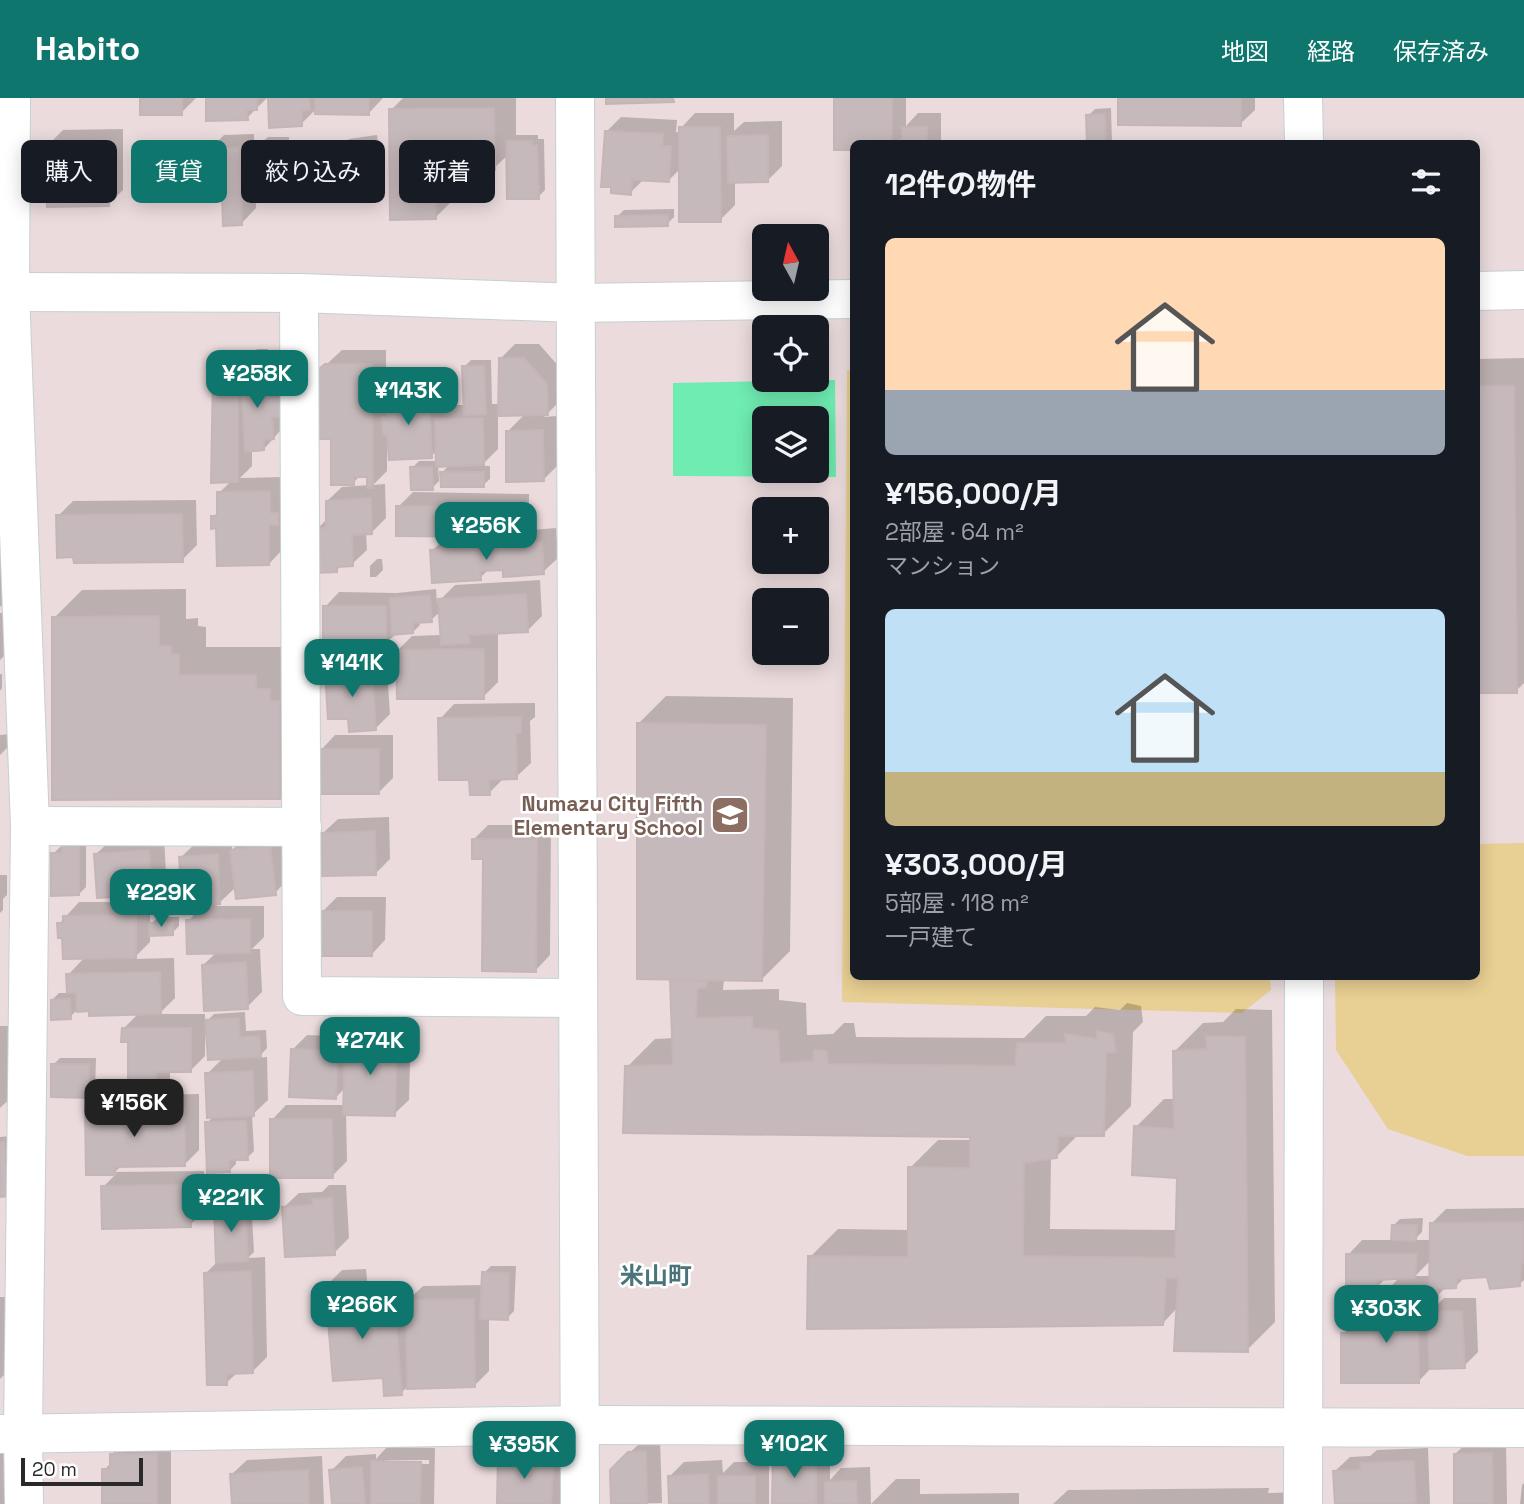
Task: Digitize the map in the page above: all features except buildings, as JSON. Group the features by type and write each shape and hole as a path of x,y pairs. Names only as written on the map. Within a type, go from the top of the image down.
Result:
{"street":[{"path":"12,98 5,292 30,826 11,1434 24,1504"},
{"path":"575,98 577,998 582,1425 580,1504"},
{"path":"1303,98 1304,140"},
{"path":"1480,291 1524,290"},
{"path":"5,292 299,293 576,303 850,299"},
{"path":"299,293 302,996 577,998"},
{"path":"30,826 302,827"},
{"path":"1303,1504 1304,980"},
{"path":"11,1434 582,1425 1524,1428"}],"shaded area":[{"path":"847,370 850,370 850,980 1270,980 1271,990 1242,1013 842,1002"},
{"path":"829,380 835,380 836,477 829,477 829,406 752,406 752,476 673,476 673,383 752,382 752,392 829,392"},
{"path":"1524,843 1524,1156 1467,1156 1388,1129 1336,1050 1335,980 1480,980 1480,844"}],"place":[{"name":"Numazu City Fifth Elementary School","path":"730,815"}],"district":[{"name":"米山町","path":"656,1275"}]}
